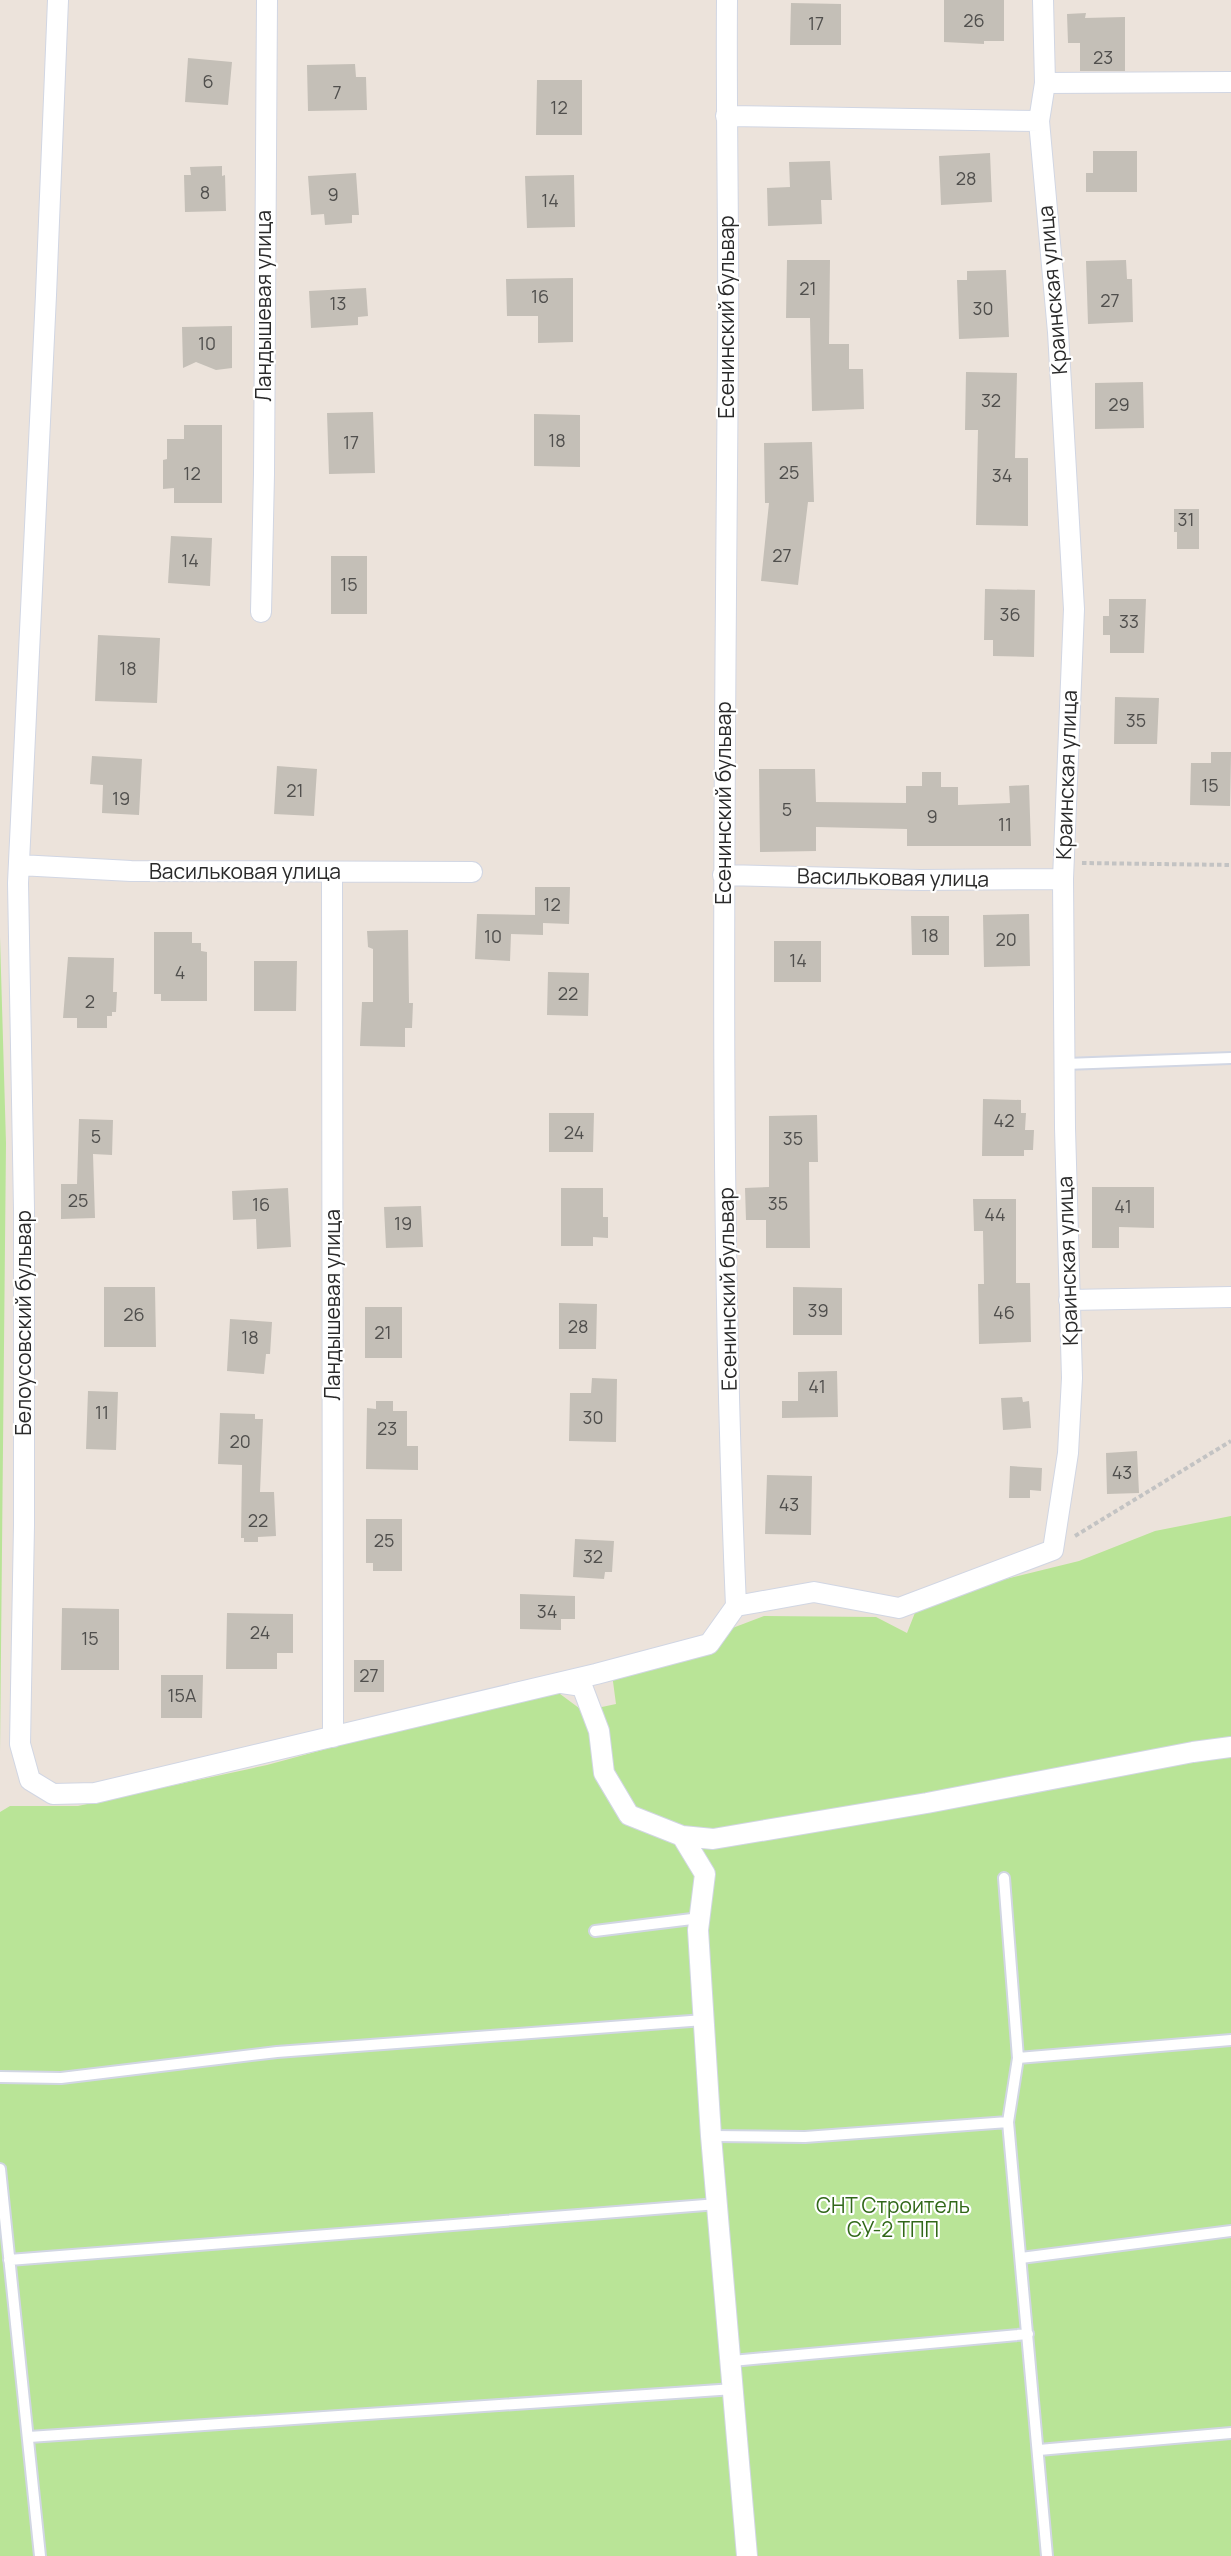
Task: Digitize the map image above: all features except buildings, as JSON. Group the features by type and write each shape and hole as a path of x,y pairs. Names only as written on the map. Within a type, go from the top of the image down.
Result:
{"street":[{"name":"Белоусовский бульвар","path":"58,0 46,295 13,857 24,1209 24,1525 20,1744 30,1780 53,1794 95,1793 333,1737"},
{"name":"Ландышевая улица","path":"261,612 267,0"},
{"name":"Есенинский бульвар","path":"726,0 728,342 723,875 730,1456 736,1606"},
{"name":"Краинская улица","path":"1043,0 1045,83 1039,121 1058,332 1074,609 1063,871 1068,1300 1072,1378 1068,1453 1053,1550"},
{"path":"1045,83 1231,82"},
{"path":"726,116 1039,121"},
{"name":"Васильковая улица","path":"13,857 131,871 472,872"},
{"name":"Васильковая улица","path":"723,875 920,880 1063,871"},
{"name":"Ландышевая улица","path":"332,873 333,1737"},
{"path":"1068,1300 1231,1297"},
{"path":"333,1737 709,1644 736,1606 814,1592 899,1608 1053,1550"},
{"path":"555,1683 582,1686 599,1731 604,1773 629,1815 682,1836 713,1839 927,1803 1193,1752 1231,1747"},
{"path":"682,1836 705,1874 698,1930 711,2136 747,2556"}],"lane":[{"path":"1065,1064 1231,1058"},
{"path":"1004,1878 1018,2058 1008,2122 1047,2556"},
{"path":"595,1931 699,1918"},
{"path":"0,2077 61,2078 277,2052 704,2020"},
{"path":"1018,2058 1231,2040"},
{"path":"711,2136 806,2137 1008,2122"},
{"path":"0,2169 40,2556"},
{"path":"9,2260 718,2204"},
{"path":"1021,2258 1231,2231"},
{"path":"732,2361 1028,2334"},
{"path":"29,2436 734,2389"},
{"path":"1039,2450 1231,2433"}],"path":[{"path":"1063,871 1231,865"},
{"path":"1053,1550 1231,1441"}],"green space":[{"path":"0,937 6,1143 0,1752"},
{"name":"СНТ Строитель СУ-2 ТПП","path":"1231,1516 1231,2556 0,2556 0,1812 10,1806 78,1806 267,1765 552,1688 583,1711 616,1704 612,1674 764,1616 876,1617 907,1633 920,1600 1079,1561 1155,1531"}]}
